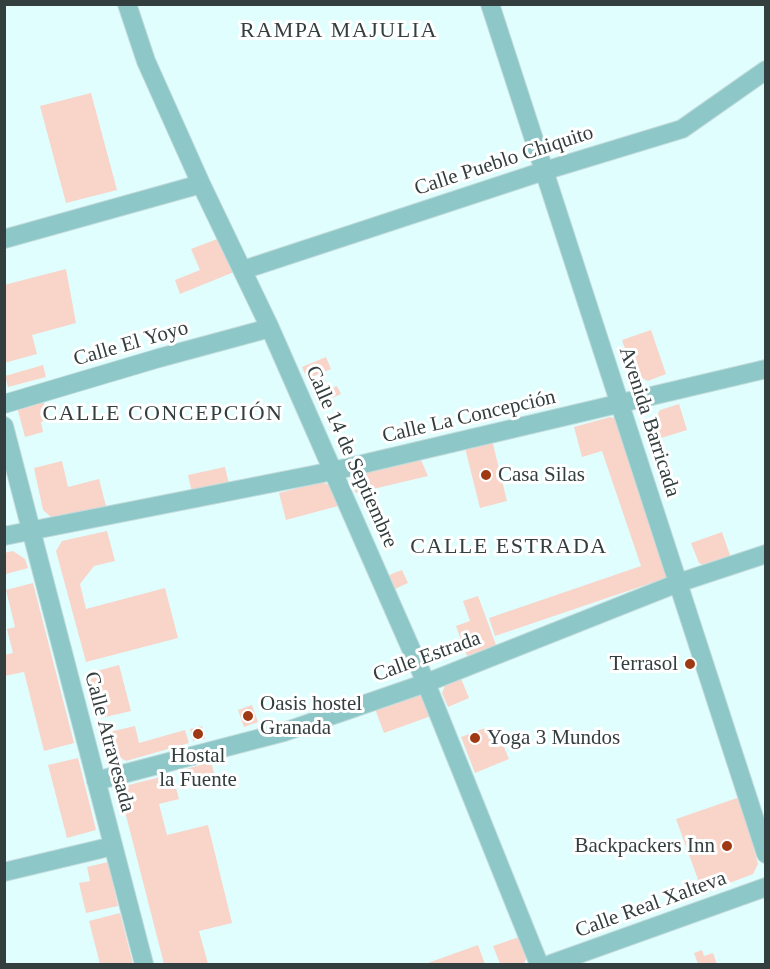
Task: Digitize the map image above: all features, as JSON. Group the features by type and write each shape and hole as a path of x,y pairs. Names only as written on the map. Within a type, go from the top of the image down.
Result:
{"street":[{"name":"Calle 14 de Septiembre","path":"127,4 146,61 201,184 270,328 426,683 539,964"},
{"name":"Avenida Barricada","path":"490,4 765,854"},
{"name":"Calle Pueblo Chiquito","path":"243,270 544,171 682,129 765,70"},
{"path":"4,239 201,184"},
{"name":"Calle El Yoyo","path":"4,404 270,328"},
{"name":"Calle La Concepción","path":"4,536 333,471 765,369"},
{"name":"Calle Atravesada","path":"4,426 144,964"},
{"name":"Calle Estrada","path":"96,781 284,732 426,683 678,583 765,554"},
{"path":"4,872 113,846"},
{"name":"Calle Real Xalteva","path":"551,964 765,887"}],"building":[{"path":"91,93 117,190 66,203 40,106"},
{"path":"220,238 234,272 180,294 175,280 200,270 191,249"},
{"path":"66,269 76,323 32,335 37,354 4,363 4,285"},
{"path":"651,330 666,374 648,381 634,374 622,340"},
{"path":"326,357 331,369 307,379 302,367"},
{"path":"43,365 46,377 8,387 5,376"},
{"path":"337,386 341,394 318,404 314,395"},
{"path":"553,394 556,406 541,409 539,397"},
{"path":"43,400 49,419 41,422 43,432 25,437 17,407"},
{"path":"679,404 687,430 658,439 653,422 660,410"},
{"path":"610,417 620,420 669,572 666,578 495,636 489,618 641,566 602,451 582,457 574,427"},
{"name":"Casa Silas","path":"492,440 507,501 480,508 465,448"},
{"path":"421,460 428,476 356,493 350,481 353,474"},
{"path":"62,461 68,487 99,479 106,506 52,518 43,510 34,468"},
{"path":"225,467 229,484 192,493 188,475"},
{"path":"321,482 333,486 338,506 286,520 279,493"},
{"path":"107,531 115,561 94,566 80,584 86,609 165,588 178,638 86,662 56,551 62,541"},
{"path":"722,532 732,561 709,568 699,563 691,543"},
{"path":"13,551 25,559 28,568 6,574 4,553"},
{"path":"402,570 408,583 395,589 389,575"},
{"path":"33,583 74,743 44,751 24,672 4,676 4,655 13,653 7,629 15,627 6,590"},
{"path":"478,596 496,645 467,656 456,626 470,621 463,601"},
{"path":"119,665 131,711 101,718 89,673"},
{"path":"460,676 469,698 448,707 442,693 446,683"},
{"path":"416,694 424,697 431,716 384,733 375,709"},
{"name":"Oasis hostel Granada","path":"252,705 258,722 244,727 238,710"},
{"path":"135,726 139,743 185,730 189,743 126,761 110,751 105,733"},
{"name":"Hostal la Fuente","path":"202,726 205,739 193,741 190,729"},
{"path":"485,728 489,739 499,735 509,759 475,773 461,737"},
{"path":"78,758 96,830 67,838 48,765"},
{"path":"211,762 215,776 190,783 186,769"},
{"path":"172,774 179,799 159,804 167,835 208,825 232,923 199,931 208,964 164,964 121,796 125,786"},
{"path":"740,797 758,864 753,874 703,893 676,819"},
{"path":"108,862 118,906 86,913 79,883 90,881 87,867"},
{"path":"120,913 133,964 100,964 89,921"},
{"path":"522,936 528,954 524,964 500,964 493,946"},
{"path":"478,945 485,964 425,964"},
{"path":"702,950 704,956 713,953 717,964 698,964 694,953"}],"place":[{"name":"Casa Silas","path":"486,475"},
{"name":"Terrasol","path":"690,664"},
{"name":"Oasis hostel Granada","path":"248,716"},
{"name":"Hostal la Fuente","path":"198,734"},
{"name":"Yoga 3 Mundos","path":"475,738"},
{"name":"Backpackers Inn","path":"727,846"}],"district":[{"name":"RAMPA MAJULIA","path":"339,31"},
{"name":"CALLE CONCEPCIÓN","path":"163,414"},
{"name":"CALLE ESTRADA","path":"509,547"}]}
